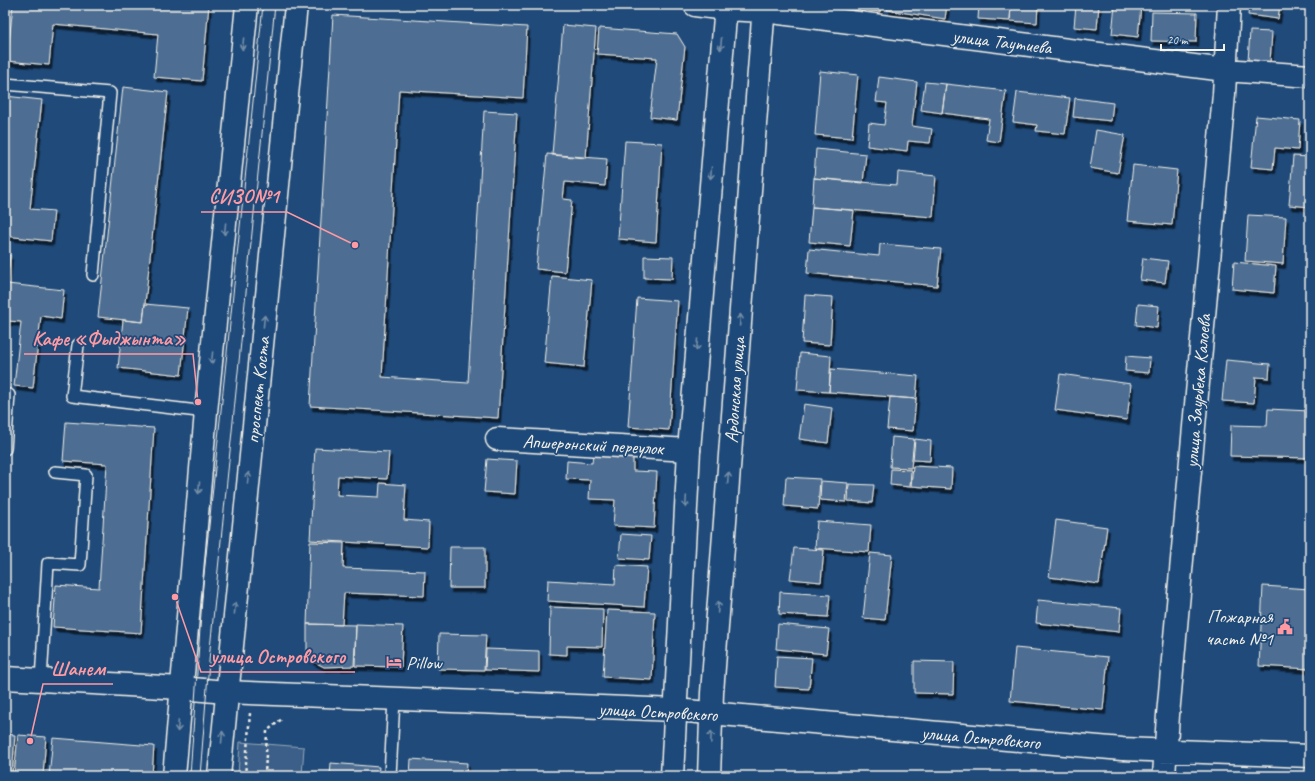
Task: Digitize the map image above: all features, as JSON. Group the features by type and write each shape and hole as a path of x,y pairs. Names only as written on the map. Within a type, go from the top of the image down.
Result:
{"main road":[{"path":"174,776 206,412 247,5"},
{"name":"проспект Коста","path":"219,776 226,692 296,5"},
{"name":"улица Таутиева","path":"695,5 764,8 1225,70 1310,76"},
{"name":"улица Заурбека Калоева","path":"1164,776 1225,70 1229,5"},
{"name":"Ардонская улица","path":"672,776 689,450 725,7"},
{"name":"Ардонская улица","path":"709,776 711,713 764,8"},
{"name":"Апшеронский переулок","path":"497,439 689,450"},
{"name":"улица Островского","path":"5,678 226,692 675,710 1122,749 1310,756"}],"lane":[{"path":"5,84 110,93 93,275"},
{"path":"78,345 72,396 206,412"},
{"path":"5,448 9,395"},
{"path":"41,680 48,563 80,565 86,475 55,472"},
{"path":"390,776 394,699"}],"path":[{"path":"245,776 251,693"},
{"path":"265,776 267,731 283,718"}],"shaded area":[{"path":"240,742 304,747 302,776 238,776"}],"building":[{"path":"13,5 209,5 202,81 154,77 158,34 53,24 49,65 7,61"},
{"path":"822,5 881,5 880,12"},
{"path":"888,5 947,5 945,19 887,10"},
{"path":"979,5 1011,5 1010,21 978,19"},
{"path":"1011,5 1038,5 1037,23 1010,21"},
{"path":"1076,5 1099,5 1097,29 1074,27"},
{"path":"1115,5 1141,6 1138,37 1112,34"},
{"path":"1249,5 1280,5 1278,19 1248,15"},
{"path":"1152,12 1197,13 1196,42 1151,41"},
{"path":"333,15 527,27 523,98 399,90 382,377 468,383 484,111 517,113 498,418 310,406"},
{"path":"563,25 596,28 586,158 552,155"},
{"path":"599,28 677,34 685,47 677,120 650,117 657,58 597,54"},
{"path":"1250,31 1272,32 1270,63 1248,61"},
{"path":"820,71 858,75 852,138 815,135"},
{"path":"879,77 917,82 912,126 932,129 930,143 908,141 907,151 867,146 869,123 884,125 887,103 876,102"},
{"path":"925,82 946,84 942,113 921,110"},
{"path":"946,84 1006,91 999,142 986,140 989,119 942,113"},
{"path":"123,87 168,92 143,322 98,317"},
{"path":"1017,92 1070,98 1065,134 1036,131 1037,125 1013,122"},
{"path":"5,96 42,100 30,209 54,211 51,241 5,236"},
{"path":"1075,98 1113,103 1111,121 1073,117"},
{"path":"1256,116 1300,120 1298,150 1275,148 1273,169 1251,167"},
{"path":"1096,130 1125,135 1118,173 1090,168"},
{"path":"625,141 662,143 656,242 618,239"},
{"path":"816,149 866,154 863,183 814,178"},
{"path":"547,154 607,159 605,186 565,182 563,199 572,200 565,272 536,269"},
{"path":"1293,156 1310,157 1310,207 1289,205"},
{"path":"1133,165 1177,170 1172,225 1127,221"},
{"path":"898,172 936,176 933,217 812,207 814,178 897,185"},
{"path":"812,207 854,210 850,246 809,242"},
{"path":"1248,215 1286,217 1283,264 1245,261"},
{"path":"880,244 941,249 937,286 807,273 809,249 879,256"},
{"path":"5,255 10,255 7,284 64,290 61,319 41,316 33,388 14,386 21,322 7,321 5,337"},
{"path":"644,256 673,257 672,279 644,278"},
{"path":"1143,258 1168,261 1165,283 1140,280"},
{"path":"1234,262 1276,266 1274,293 1232,289"},
{"path":"552,276 592,280 584,367 544,363"},
{"path":"805,295 833,297 830,345 802,343"},
{"path":"637,298 678,301 669,430 628,427"},
{"path":"145,304 188,308 181,375 118,368 123,320 143,322"},
{"path":"1138,304 1159,306 1157,328 1136,325"},
{"path":"800,353 831,356 829,392 797,390"},
{"path":"1126,356 1150,358 1149,373 1125,371"},
{"path":"1226,360 1270,364 1269,378 1256,377 1254,403 1222,401"},
{"path":"831,369 918,376 916,399 829,392"},
{"path":"1060,374 1131,384 1127,420 1055,410"},
{"path":"890,397 916,399 913,431 887,429"},
{"path":"804,404 832,408 828,443 799,439"},
{"path":"1268,409 1310,411 1310,458 1230,456 1231,425 1267,426"},
{"path":"66,422 154,428 141,633 53,627 56,585 99,588 107,464 63,461"},
{"path":"892,437 914,439 911,468 890,467"},
{"path":"915,439 931,441 930,461 913,460"},
{"path":"315,448 389,452 387,479 338,476 337,495 379,497 380,483 406,485 404,520 429,522 428,547 310,540"},
{"path":"593,455 633,457 633,471 657,472 654,528 613,526 615,500 589,499 590,480 566,479 567,461 592,463"},
{"path":"487,459 517,461 515,494 484,492"},
{"path":"913,466 952,468 951,489 911,486"},
{"path":"891,469 911,470 910,487 890,485"},
{"path":"786,477 820,479 818,509 784,506"},
{"path":"821,481 848,483 846,502 820,500"},
{"path":"849,484 874,485 872,503 848,501"},
{"path":"1056,520 1107,527 1099,584 1049,577"},
{"path":"817,521 871,525 869,552 815,548"},
{"path":"621,534 651,536 649,560 619,558"},
{"path":"310,542 344,543 343,568 425,571 424,596 344,593 342,625 307,624"},
{"path":"450,547 485,547 485,588 449,588"},
{"path":"794,548 824,550 821,582 790,579"},
{"path":"870,553 892,555 885,620 863,618"},
{"path":"616,565 647,567 644,607 547,601 548,580 615,584"},
{"name":"Пожарная часть №1","path":"1263,586 1310,589 1310,669 1259,666"},
{"path":"780,592 830,595 828,617 779,614"},
{"path":"1038,600 1121,608 1119,632 1036,623"},
{"path":"550,607 603,609 602,647 567,646 567,655 549,654"},
{"path":"607,610 655,612 652,680 603,677"},
{"path":"307,624 356,625 354,666 324,667 307,658"},
{"path":"356,624 403,626 401,667 355,666"},
{"path":"778,624 829,629 826,654 776,649"},
{"path":"439,634 486,635 484,670 438,669"},
{"path":"1015,648 1108,657 1103,710 1010,701"},
{"path":"486,649 539,651 539,672 485,670"},
{"path":"777,656 812,658 809,689 775,687"},
{"path":"914,661 954,662 953,694 914,693"},
{"path":"5,734 15,735 12,776 5,776"},
{"path":"18,735 46,737 43,776 14,776"},
{"path":"53,738 154,746 152,776 49,776"},
{"path":"411,759 467,763 466,776 410,776"},
{"path":"331,763 379,767 378,776 330,776"},
{"path":"804,771 859,774 859,776 803,776"},
{"path":"494,772 560,776 494,776"},
{"path":"914,773 949,776 913,776"},
{"path":"864,775 889,776 864,776"}],"tram line":[{"path":"190,776 203,584 263,5"},
{"path":"200,776 210,649 275,5"}],"place":[{"name":"СИЗО№1","path":"355,245"},
{"name":"Кафе «Фыджынта»","path":"198,402"},
{"name":"улица Островского","path":"175,597"},
{"name":"Пожарная часть №1","path":"1285,627"},
{"name":"Pillow","path":"394,662"},
{"name":"Шанем","path":"30,741"}]}
